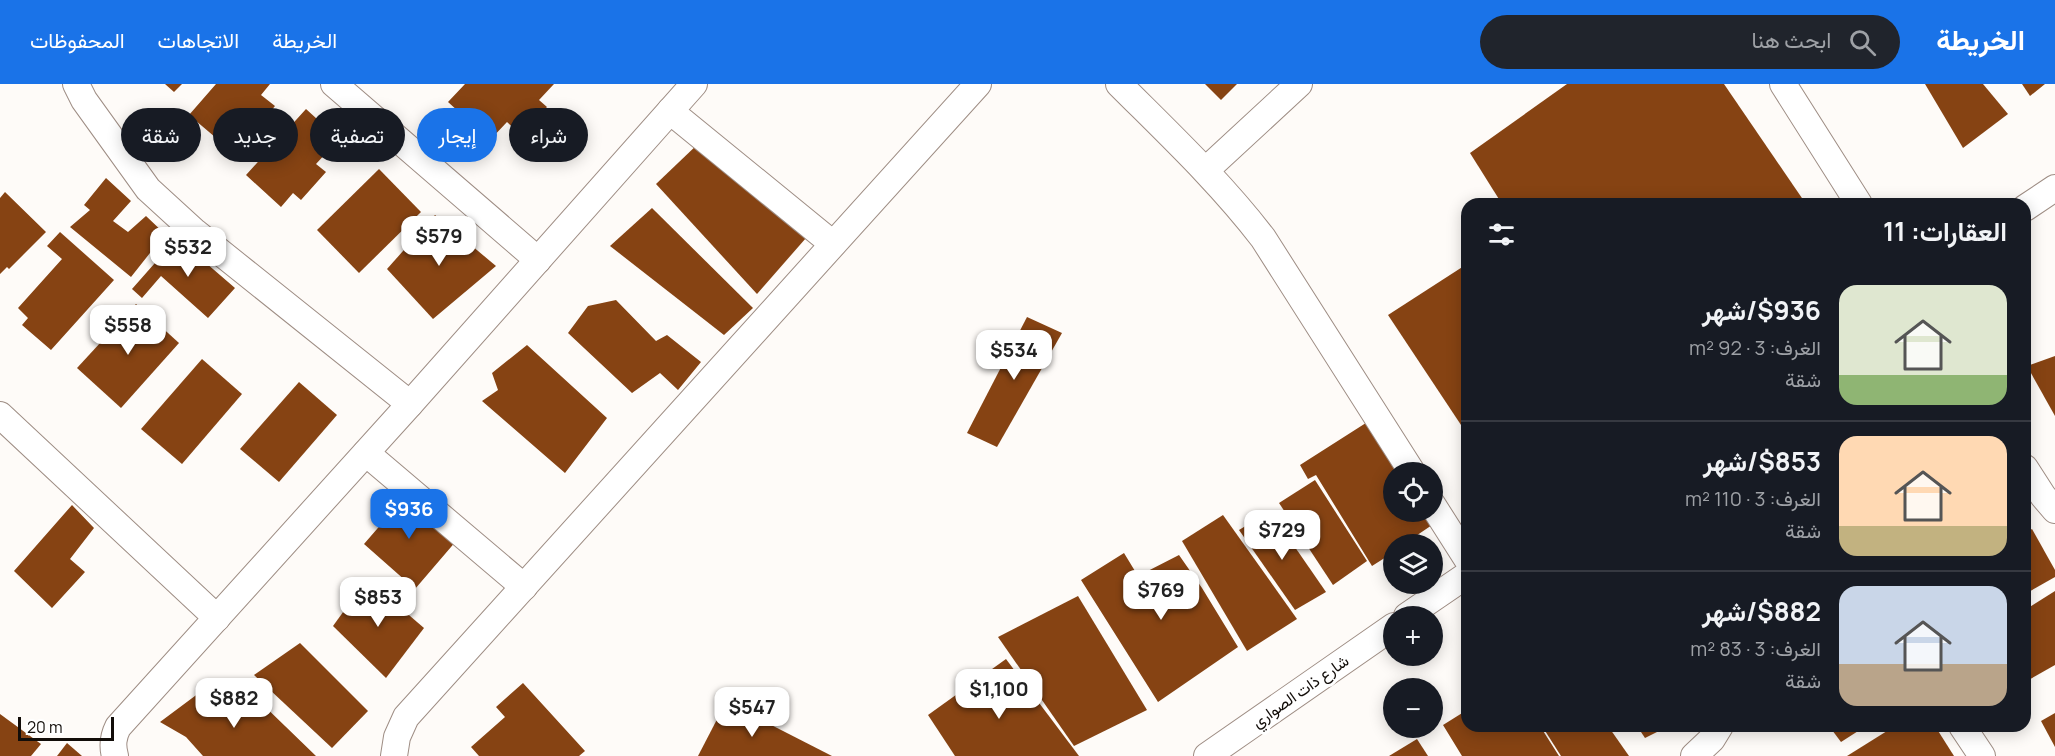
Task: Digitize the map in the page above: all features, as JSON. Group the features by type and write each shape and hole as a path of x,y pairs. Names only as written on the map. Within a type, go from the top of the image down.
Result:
{"street":[{"path":"76,84 84,100 148,189 195,232 410,404"},
{"path":"334,84 538,260"},
{"path":"115,756 112,747 118,727 410,404 694,84"},
{"path":"394,756 396,737 406,717 978,84"},
{"path":"1119,84 1236,202 1263,238 1406,462"},
{"path":"1206,170 1299,84"},
{"path":"1783,84 1855,198"},
{"path":"670,111 833,244"},
{"path":"2031,204 2055,188"},
{"path":"0,414 217,618"},
{"path":"366,453 524,587"},
{"path":"2031,477 2055,510"},
{"path":"1443,521 1461,550"},
{"path":"1422,606 1461,579"},
{"name":"شارع ذات الصواري","path":"1207,756 1383,634"},
{"path":"1694,756 1716,732"},
{"path":"1966,732 1982,756"}],"building":[{"path":"165,84 182,84 174,92"},
{"path":"216,84 270,84 261,95 275,106 273,108 213,108 213,135 201,125 201,108 195,108"},
{"path":"465,84 554,84 539,100 546,108 509,108 509,124 507,122 497,133 497,108 455,108 448,102"},
{"path":"1205,84 1237,84 1221,100"},
{"path":"1567,84 1724,84 1802,198 1498,198 1470,153"},
{"path":"1925,84 1983,84 2008,114 1963,148"},
{"path":"2022,84 2045,84 2030,96"},
{"path":"306,109 310,113 310,162 318,162 316,164 326,172 301,200 293,193 281,207 246,175 258,162 298,162 298,118"},
{"path":"700,142 806,238 757,294 656,184"},
{"path":"379,169 421,212 359,273 317,230"},
{"path":"106,178 131,201 113,221 128,232 146,216 165,234 131,277 70,227 90,210 84,205"},
{"path":"5,192 46,232 9,269 7,267 0,274 0,198"},
{"path":"652,208 753,308 724,335 610,246"},
{"path":"435,215 496,266 433,319 387,269"},
{"path":"60,232 114,280 51,350 22,325 28,318 18,308 62,259 47,246"},
{"path":"177,238 235,288 208,318 161,276 142,298 132,289"},
{"path":"1461,268 1461,425 1388,315"},
{"path":"616,300 656,341 667,335 701,362 678,390 660,373 632,393 568,333 588,306"},
{"path":"136,304 179,343 121,408 77,368"},
{"path":"1027,317 1062,333 997,447 967,433"},
{"path":"527,345 607,418 565,473 482,401 498,390 492,373"},
{"path":"2055,356 2055,416 2031,373 2031,365"},
{"path":"202,359 242,394 182,464 141,429"},
{"path":"299,382 337,415 279,482 240,449"},
{"path":"1369,421 1396,462 1383,462 1383,522 1435,523 1419,534 1383,534 1383,559 1372,566 1316,475 1308,479 1300,465"},
{"path":"1315,480 1367,561 1333,585 1279,503"},
{"path":"399,493 457,540 415,589 364,544 390,514 376,499"},
{"path":"72,505 94,528 70,559 85,572 52,608 14,571"},
{"path":"1270,511 1326,592 1295,610 1239,530"},
{"path":"1223,515 1297,619 1247,651 1182,541"},
{"path":"2031,530 2055,570 2055,577 2031,591"},
{"path":"1124,553 1138,576 1179,555 1238,647 1158,702 1081,580"},
{"path":"367,579 424,628 386,678 333,626"},
{"path":"2055,591 2055,665 2031,679 2031,606"},
{"path":"1078,596 1147,710 1074,746 998,637"},
{"path":"300,643 368,711 332,748 254,675"},
{"path":"1006,659 1079,756 955,756 928,715"},
{"path":"523,683 585,751 579,756 479,756 471,747 505,717 496,707"},
{"path":"207,687 236,710 254,696 316,756 203,756 186,737 160,722"},
{"path":"726,702 832,756 698,756"},
{"path":"2055,713 2055,747 2041,721"},
{"path":"0,714 41,744 31,756 0,756"},
{"path":"1461,714 1461,732 1544,732 1559,756 1462,756 1443,725"},
{"path":"1546,732 1612,732 1629,756 1561,756"},
{"path":"1641,732 1657,732 1645,738"},
{"path":"1834,732 1857,732 1841,742"},
{"path":"1885,732 1939,732 1954,756 1847,756"},
{"path":"1417,739 1428,756 1389,756"},
{"path":"67,743 82,756 57,756"}]}
